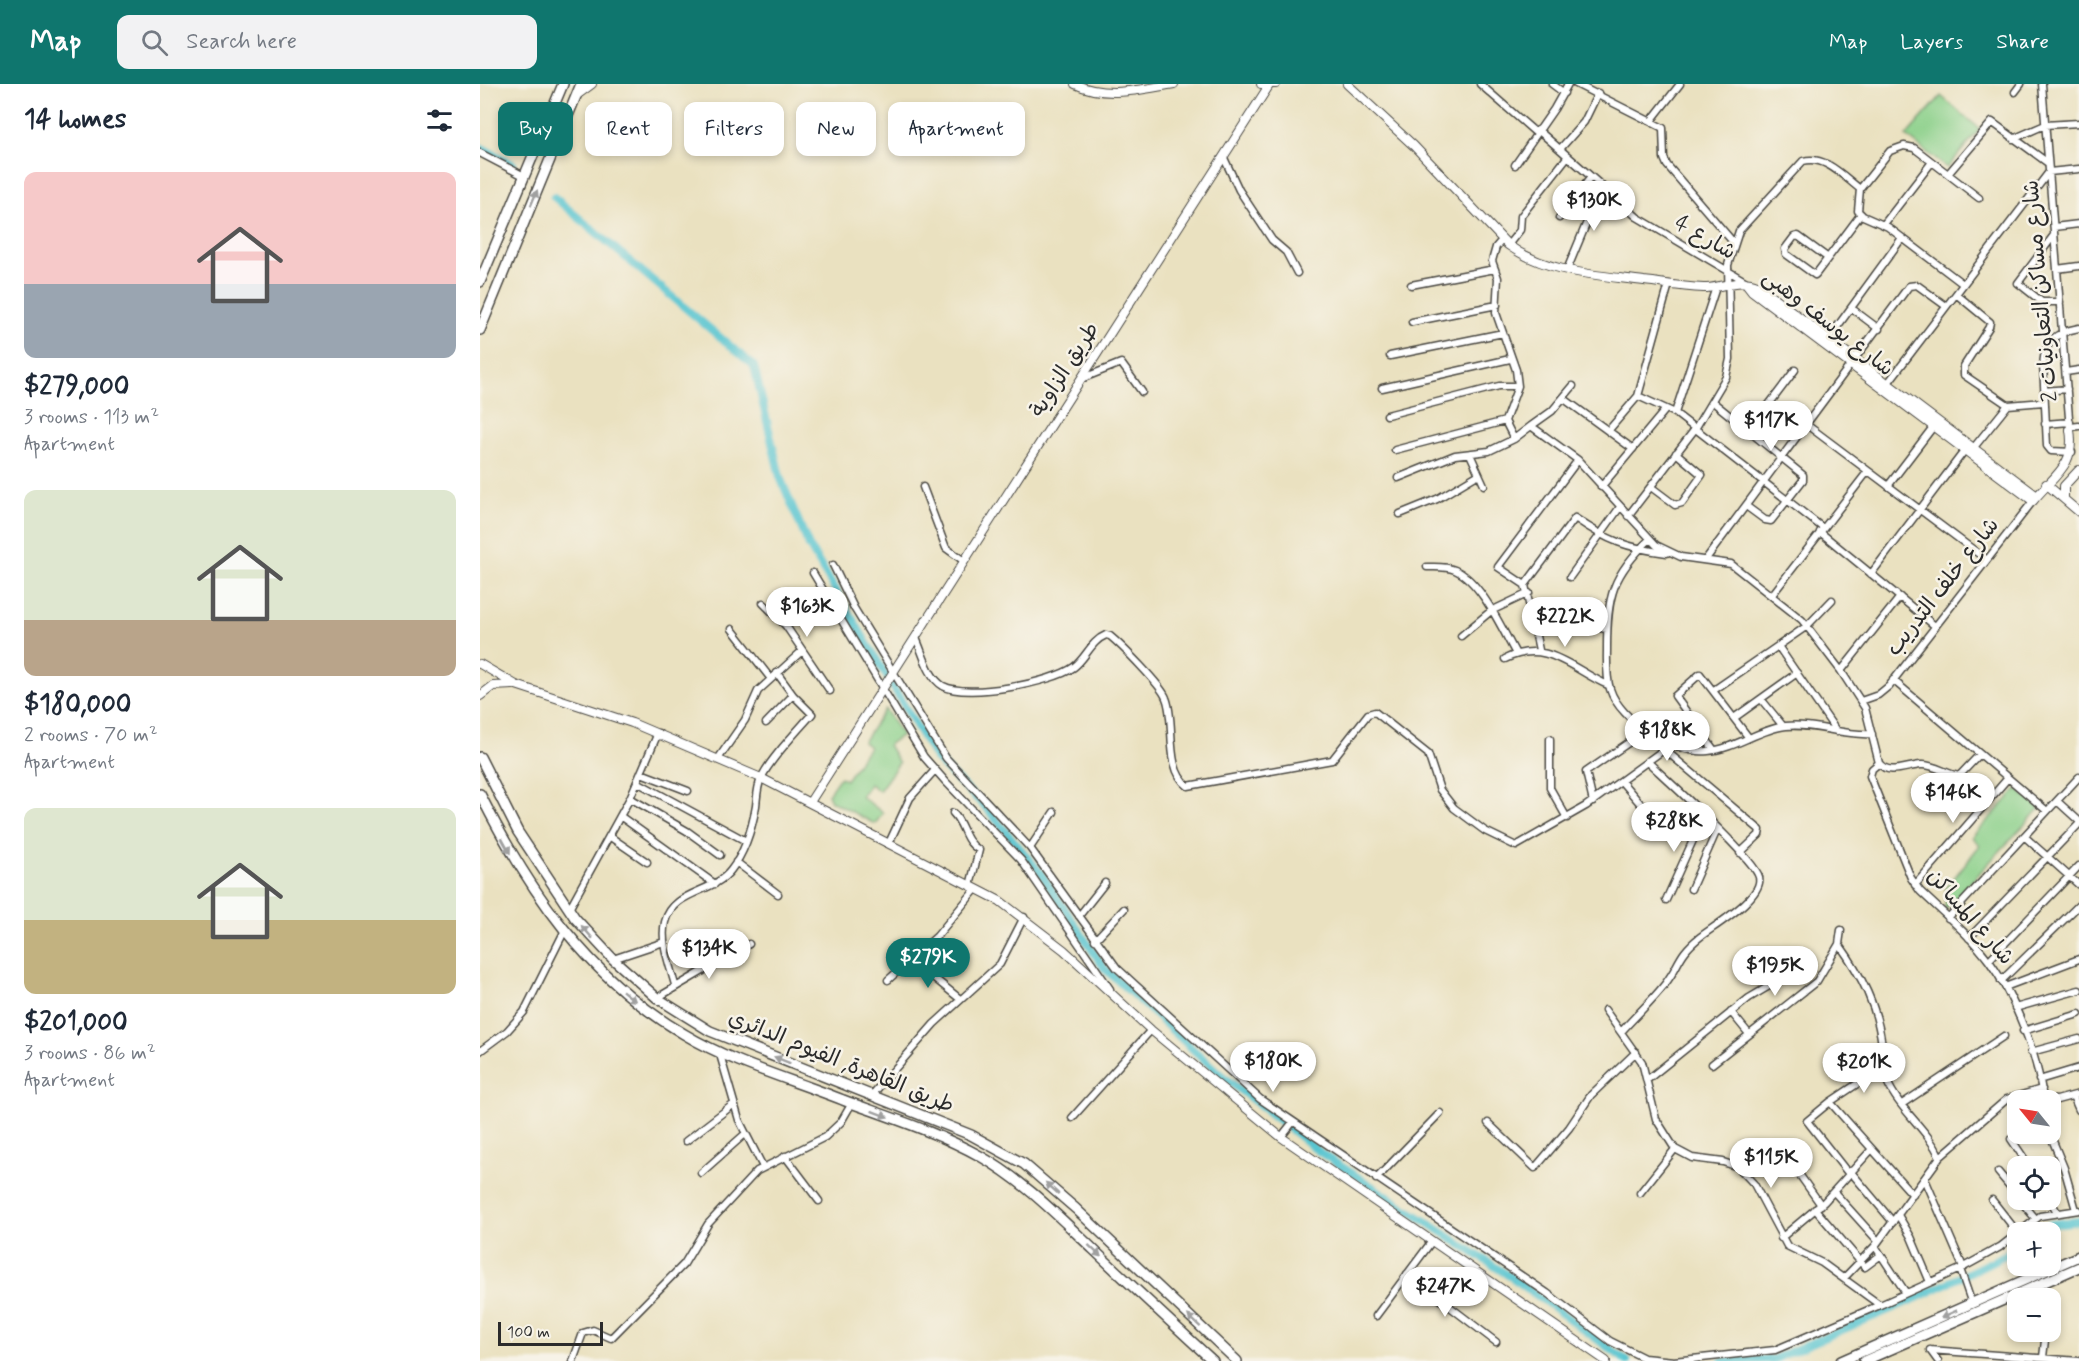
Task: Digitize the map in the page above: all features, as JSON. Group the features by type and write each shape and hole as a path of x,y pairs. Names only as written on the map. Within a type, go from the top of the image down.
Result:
{"main road":[{"path":"480,330 581,84"},
{"path":"480,282 562,85"},
{"path":"505,222 510,227 521,230"},
{"path":"490,257 506,264"},
{"name":"طريق القاهرة, الفيوم الدائري","path":"480,757 518,832 568,909 613,958 657,998 710,1031 978,1138 1024,1164 1237,1361"},
{"name":"طريق القاهرة, الفيوم الدائري","path":"480,794 516,864 564,932 606,976 647,1010 685,1035 719,1051 955,1143 1013,1177 1212,1361"},
{"path":"800,1083 805,1069"},
{"path":"848,1102 849,1087"},
{"path":"1864,1361 1877,1358 2079,1256"},
{"path":"1841,1361 1972,1304 2079,1267"}],"street":[{"path":"576,96 592,84"},
{"path":"1075,84 1103,92 1174,84"},
{"name":"طريق الزاوية","path":"810,802 1224,158 1269,84"},
{"name":"شارع 4","path":"1480,84 1560,149 1623,207 1656,231 1745,282"},
{"path":"1552,84 1564,93"},
{"path":"1515,165 1568,84"},
{"path":"1576,84 1598,93 1663,128 1664,158 1671,171 1733,242"},
{"path":"1652,121 1680,84"},
{"path":"2015,92 2021,84"},
{"name":"شارع مساكن التعاونيات 2","path":"2042,84 2072,452"},
{"path":"1350,85 1414,146 1505,242 1529,258 1567,270 1669,284 1716,287 1745,282"},
{"path":"1560,149 1584,122 1598,93"},
{"path":"1948,174 1992,122 2048,163"},
{"path":"2013,139 2045,125 2079,123"},
{"path":"1963,285 1884,224 1860,214 1857,208 1860,189 1890,151 1898,147 1914,148 1979,198"},
{"path":"480,153 526,172"},
{"path":"1514,439 1505,421 1518,386 1516,370 1510,359 1497,318 1498,288 1493,253 1520,230 1521,216 1568,156"},
{"path":"1224,158 1239,190 1272,240 1286,252 1297,273"},
{"path":"1628,516 1695,429 1726,377 1730,358 1727,273 1733,242 1745,221 1803,161 1818,159 1825,162 1860,189"},
{"path":"1884,224 1932,162"},
{"path":"1888,383 2049,172 2079,168"},
{"path":"1559,218 1591,177"},
{"path":"1567,270 1602,186"},
{"path":"1828,258 1798,236 1794,237 1785,249 1786,254 1815,275 1828,258 1860,214"},
{"path":"2054,227 2079,224"},
{"path":"2054,235 2018,283 2042,302 2060,302"},
{"path":"1828,338 1902,238"},
{"path":"2057,269 2079,266"},
{"path":"1411,285 1495,269"},
{"name":"شارع يوسف وهبى","path":"1745,282 1757,285 1828,338 1854,363 1888,383 1969,451"},
{"name":"شارع يوسف وهبى","path":"1745,282 1752,291 1854,363 1933,427 2035,499"},
{"path":"1608,431 1638,396 1669,284"},
{"path":"1706,560 1911,285 1917,285 1946,306"},
{"path":"1675,413 1716,287"},
{"path":"1956,294 1990,322 1964,366 1964,375 2008,405 2044,402"},
{"path":"1412,322 1497,305"},
{"path":"1851,308 1879,329"},
{"path":"2079,328 2063,331 2051,340 2044,355 2045,424 2049,448 2072,452 2067,463 2046,484 2079,512"},
{"path":"1390,356 1503,333"},
{"path":"1382,388 1510,359"},
{"path":"1080,379 1121,363 1142,392"},
{"path":"1749,431 1795,370"},
{"path":"2066,372 2079,370"},
{"path":"1387,415 1499,386 1518,386"},
{"path":"1398,478 1455,455 1489,451 1514,439 1552,411 1573,386"},
{"path":"2044,391 2067,389"},
{"path":"1638,396 1675,413 1764,482 1935,626"},
{"path":"1563,398 1633,449"},
{"path":"1713,402 1804,477 1769,521 1746,506"},
{"path":"1871,574 1920,510 2008,405"},
{"path":"1602,487 1666,409"},
{"path":"1395,450 1505,421"},
{"path":"2045,424 2079,426"},
{"path":"1531,426 1578,460 1650,539 1672,554"},
{"path":"1807,426 1987,560"},
{"path":"2070,426 2079,437"},
{"path":"1888,486 1933,427"},
{"path":"1651,487 1678,506 1701,478 1700,471 1676,453"},
{"path":"1470,454 1484,485"},
{"path":"1539,650 1529,593 1525,585 1498,567 1578,460"},
{"path":"2064,499 2066,484 2079,470"},
{"path":"1772,595 1868,471"},
{"path":"1400,514 1437,499 1479,474"},
{"name":"شارع خلف التدريب","path":"1861,701 1878,695 1893,680 2046,484"},
{"path":"923,487 946,548 964,561"},
{"path":"1570,577 1620,507"},
{"path":"1525,585 1575,518 1600,535 1639,550 1731,564 1772,595 1807,626 1841,671 1867,714 1879,763 1889,770 1930,766 1959,776 1980,754"},
{"path":"1650,539 1625,564 1613,586 1607,629 1608,685 1623,713 1647,730 1673,743 1704,752 1783,726 1872,734"},
{"path":"833,565 843,589 892,675 940,750 1030,848 1095,940 1125,978 1247,1088 1287,1129 1376,1179 1547,1293 1610,1341 1644,1358 1674,1361 1775,1350 1961,1270 2007,1242"},
{"path":"1427,567 1444,567 1462,574 1476,588 1516,654"},
{"path":"813,573 935,770 1021,860 1116,997"},
{"path":"1461,636 1491,611 1529,593"},
{"path":"1841,671 1899,597"},
{"path":"1714,690 1807,626 1832,600"},
{"path":"763,603 781,621 830,691"},
{"path":"1534,619 1607,629"},
{"path":"732,629 771,679"},
{"path":"916,638 930,670 942,685 950,688 981,690 1017,687 1061,673 1075,666 1097,640 1109,635 1166,696 1175,761 1183,782 1188,786 1332,760 1373,712 1422,748 1431,758 1436,782 1447,800 1462,815 1490,834 1520,845 1533,834 1567,818 1593,802 1673,743"},
{"path":"1778,646 1837,732"},
{"path":"1505,659 1516,654 1539,650 1608,685"},
{"path":"718,759 748,716 754,697 802,651"},
{"path":"480,664 516,685 658,733 761,778 973,887 1024,917 1151,1030 1287,1129 1432,1241 1606,1361"},
{"path":"1734,718 1797,673"},
{"path":"675,985 664,942 664,923 673,904 715,885 723,879 736,862 747,841 761,778 812,714 777,674"},
{"path":"1714,750 1675,696 1700,674 1749,738"},
{"path":"1893,680 2047,811"},
{"path":"480,696 493,686 516,685"},
{"path":"766,723 793,695"},
{"path":"1761,699 1783,726"},
{"path":"1593,802 1587,772 1647,730"},
{"path":"568,909 630,798 658,733"},
{"path":"1550,739 1550,788 1567,818"},
{"path":"1665,750 1760,830 1759,835 1740,853"},
{"path":"1621,1032 1666,982 1683,952 1744,904 1755,892 1759,878 1718,830 1647,762"},
{"name":"شارع المساكن","path":"1879,763 1872,769 1870,776 1916,885 1989,960 2015,1008 2042,1089"},
{"path":"889,843 909,798 935,770"},
{"path":"640,773 688,791"},
{"path":"1948,918 2079,777"},
{"path":"1916,885 2008,778"},
{"path":"1621,781 1662,829"},
{"path":"637,782 747,841"},
{"path":"630,798 720,855"},
{"path":"1969,938 2079,823 2057,801"},
{"path":"1030,848 1054,812"},
{"path":"888,980 953,920 973,887 980,850 969,843 959,819 953,813"},
{"path":"620,816 715,885"},
{"path":"1666,900 1704,816"},
{"path":"1691,889 1718,830"},
{"path":"609,836 647,862"},
{"path":"2024,836 2079,885"},
{"path":"736,862 778,894"},
{"path":"1989,960 2079,866"},
{"path":"1078,916 1105,884"},
{"path":"1095,940 1124,909"},
{"path":"2003,984 2078,909"},
{"path":"872,1095 923,1036 1000,964 1024,917"},
{"path":"1712,1064 1817,981 1839,944 1841,930"},
{"path":"480,1051 507,1031 524,1012 564,932"},
{"path":"613,958 664,942"},
{"path":"657,998 675,985 749,944"},
{"path":"1839,944 1860,973 1873,1001 1887,1080 1902,1104 1933,1143 1940,1157"},
{"path":"2003,984 2079,959"},
{"path":"912,960 960,999"},
{"path":"1647,1080 1731,1012 1771,984"},
{"path":"2015,1008 2079,990"},
{"path":"1605,1010 1636,1052 1647,1080 1656,1119 1675,1149 1692,1158 1723,1162 1738,1167 1761,1196 1781,1238 1790,1249 1817,1260 1880,1305"},
{"path":"1731,1012 1749,1034"},
{"path":"2023,1031 2079,1014"},
{"path":"1072,1118 1151,1030"},
{"path":"1902,1104 2004,1036"},
{"path":"2031,1052 2078,1041"},
{"path":"719,1051 745,1134 764,1167"},
{"path":"1488,1123 1534,1168 1569,1128 1573,1118 1591,1095 1636,1052"},
{"path":"1884,1066 1830,1102 1806,1123 1893,1222"},
{"path":"2039,1080 2079,1068"},
{"path":"1844,1278 1876,1244 1940,1157 2007,1099 2042,1089"},
{"path":"2061,1099 2076,1095 2079,1110"},
{"path":"573,1361 583,1333 592,1330 611,1338 626,1325 684,1264 708,1224 722,1207 764,1167 811,1146 830,1133 848,1102"},
{"path":"1830,1102 1913,1195"},
{"path":"686,1141 734,1104"},
{"path":"1376,1179 1440,1113"},
{"path":"701,1173 745,1134"},
{"path":"2030,1222 2035,1218 2057,1212 2078,1210 2054,1144"},
{"path":"1640,1193 1675,1149"},
{"path":"1781,1238 1834,1192 1849,1172 1872,1149"},
{"path":"1784,1153 1818,1207 1860,1262 1868,1267 1881,1255"},
{"path":"785,1156 819,1201"},
{"path":"1998,1172 2007,1183"},
{"path":"1925,1179 1972,1304"},
{"path":"1834,1192 1876,1244 1906,1293"},
{"path":"1992,1200 2009,1222"},
{"path":"2029,1210 2035,1218"},
{"path":"1898,1215 1911,1237 1930,1282"},
{"path":"1376,1316 1432,1241"},
{"path":"1407,1275 1496,1342"},
{"path":"2045,1358 2046,1342"},
{"path":"1938,1361 1930,1350 2079,1361"}],"green space":[{"path":"1941,96 1980,129 1947,168 1906,136"},
{"path":"885,709 902,735 888,745 899,763 879,791 870,784 861,796 883,813 875,824 831,801 828,794 840,777 846,780 869,747 863,742"},
{"path":"2017,789 2040,808 1945,910 1946,888 1980,845 1972,837"}],"waterway":[{"path":"480,147 513,164"},
{"path":"554,197 754,366 780,477 809,546 936,759 987,809 1040,872 1104,968 1221,1075 1321,1153 1517,1281 1627,1361"},
{"path":"2061,1223 2079,1221"},
{"path":"1722,1361 1774,1359 1919,1297 2007,1253"}]}
